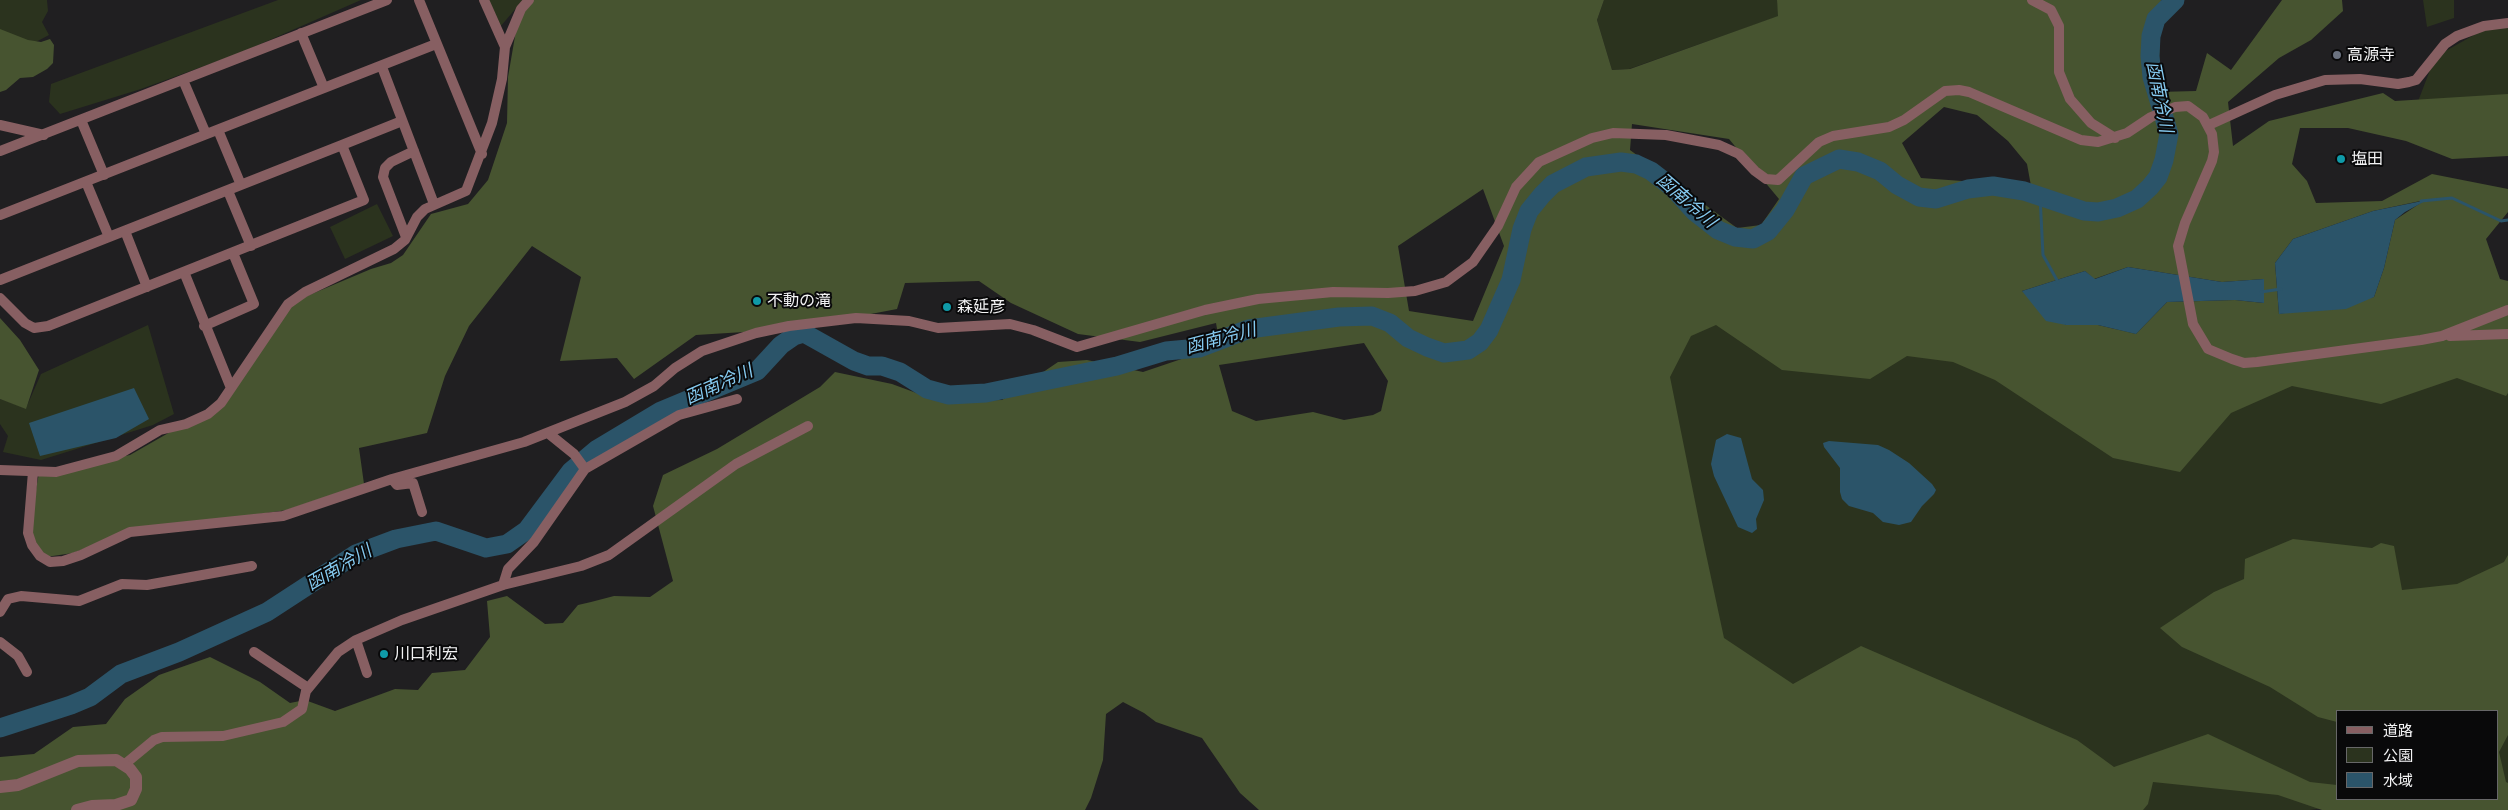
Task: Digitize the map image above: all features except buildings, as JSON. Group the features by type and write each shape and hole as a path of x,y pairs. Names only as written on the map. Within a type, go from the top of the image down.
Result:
{"street":[{"path":"0,151 387,0"},
{"path":"418,0 482,154"},
{"path":"484,0 505,47"},
{"path":"0,470 56,472 116,456 160,430 186,424 208,414 221,403 273,322 288,304 305,292 394,250 406,237 417,217 434,204 461,195 466,191 482,154 492,124 502,80 505,47 521,9 529,0"},
{"path":"2032,0 2051,10 2059,26 2059,72 2070,99 2091,123 2115,138"},
{"path":"2209,125 2275,95 2325,80 2360,79 2398,84 2416,80 2445,44 2457,36 2484,26 2508,23"},
{"path":"301,33 324,88"},
{"path":"0,215 382,67 436,44"},
{"path":"382,67 434,204"},
{"path":"184,80 206,134"},
{"path":"33,472 28,533 32,546 40,556 50,562 81,555 130,532 283,516 392,479 548,433 625,402 654,386 675,368 702,351 756,333 789,326 856,318 909,321 938,328 1010,324 1033,330 1077,348 1205,310 1258,299 1333,292 1388,293 1415,291 1446,282 1473,262 1498,226 1516,188 1540,162 1592,138 1613,133 1666,135 1719,145 1740,154 1755,171 1766,179 1778,180 1819,142 1833,136 1889,127 1904,120 1945,91 1959,90 1969,92 2082,140 2098,142 2115,138 2170,109 2188,106 2209,125 2214,152 2212,161 2185,223 2178,246 2193,324 2208,348 2244,363 2442,336 2508,334"},
{"path":"81,120 104,175"},
{"path":"0,280 402,121"},
{"path":"0,125 44,135"},
{"path":"218,130 241,186"},
{"path":"0,298 25,323 34,328 48,326 364,200 342,145"},
{"path":"406,237 383,177 385,168 391,162 414,151"},
{"path":"86,182 109,237"},
{"path":"228,191 251,246"},
{"path":"125,231 147,287"},
{"path":"204,326 254,304 233,253"},
{"path":"184,272 204,326 231,388"},
{"path":"2442,336 2508,310"},
{"path":"503,585 508,569 534,542 585,469 678,415 737,398"},
{"path":"125,764 154,740 162,737 223,736 283,722 302,709 308,688 338,652 356,640 402,620 503,585 580,566 609,555 736,464 808,426"},
{"path":"548,433 574,454 585,469"},
{"path":"392,479 397,485 413,483 422,512"},
{"path":"0,612 8,599 21,596 79,601 122,584 147,585 252,566"},
{"path":"356,640 366,674"},
{"path":"0,642 18,656 27,672"},
{"path":"254,652 308,688"},
{"path":"0,787 18,785 78,761 105,759 125,764 136,777 136,789 131,800 116,805 92,806 77,810"}],"green space":[{"path":"0,0 47,0 48,11 42,22 49,35 32,44 0,32"},
{"path":"278,0 361,0 240,53 141,89 60,114 49,102 51,84"},
{"path":"487,0 523,0 500,27"},
{"path":"532,0 1604,0 1597,20 1612,70 1630,69 1778,16 1777,0 2161,0 2158,92 2196,91 2207,53 2231,70 2282,0 2342,0 2343,11 2311,40 2279,58 2228,102 2233,146 2269,121 2383,93 2395,101 2508,94 2508,156 2452,159 2406,141 2348,128 2300,128 2292,164 2307,181 2316,203 2382,201 2432,174 2508,189 2508,212 2486,239 2500,279 2508,281 2508,393 2506,396 2457,378 2381,404 2292,386 2231,413 2180,472 2113,458 1995,380 1953,362 1907,356 1870,379 1782,370 1716,325 1691,336 1670,377 1700,526 1724,638 1793,684 1861,646 2077,740 2114,767 2208,734 2310,782 2336,785 2336,800 2498,800 2498,710 2336,710 2336,722 2318,717 2270,687 2182,647 2160,628 2214,592 2244,579 2245,559 2293,539 2372,548 2381,543 2394,546 2402,590 2457,584 2504,562 2508,555 2508,735 2499,752 2506,782 2508,783 2508,810 2322,810 2278,795 2153,782 2148,804 2143,810 1259,810 1240,793 1202,738 1156,722 1123,702 1106,714 1103,760 1091,798 1085,810 0,810 0,757 34,754 73,727 106,724 125,699 159,675 210,657 260,682 290,703 305,700 335,711 395,689 418,690 432,673 465,670 490,637 487,601 507,596 545,624 563,623 578,605 614,596 650,597 673,581 653,506 663,475 717,449 820,387 835,372 892,384 938,401 1002,400 1058,362 1087,360 1143,372 1220,346 1216,323 1140,342 1078,334 1011,303 979,281 905,283 897,309 792,329 696,335 634,379 617,358 560,361 581,277 532,246 469,326 445,376 427,433 359,448 364,484 287,510 122,534 73,553 46,557 28,533 39,473 130,455 219,404 288,304 371,269 391,263 403,255 431,214 468,204 488,180 507,123 508,77 519,13","holes":["1944,107 1977,115 2008,141 2027,164 2031,186 1921,178 1902,143","1632,124 1729,139 1779,199 1761,225 1737,228 1630,150","1483,189 1504,246 1473,321 1409,311 1398,246","2425,200 2395,220 2384,268 2374,297 2279,314 2275,263 2293,239 2373,211","2128,267 2222,282 2264,279 2264,303 2235,300 2167,302 2136,334 2098,325 2066,325 2022,291 2085,271 2094,279","1364,343 1388,381 1381,411 1373,415 1344,420 1313,412 1256,421 1232,411 1219,365"]},
{"path":"1604,0 1777,0 1779,16 1629,69 1612,70 1597,20"},
{"path":"2423,0 2454,0 2454,18 2427,27"},
{"path":"2508,25 2508,108 2417,104 2435,57 2481,31"},
{"path":"0,29 28,40 41,42 50,39 54,45 53,63 47,69 33,77 20,78 6,90 0,92"},
{"path":"377,204 393,236 345,259 330,227"},
{"path":"1675,315 2508,342 2508,810 2337,806 2310,810 2127,810 1794,700 1710,691 1653,517"},
{"path":"0,318 20,340 39,370 26,409 0,399"},
{"path":"148,325 174,414 153,425 41,460 3,452 8,436 0,424 0,399 26,408 41,374"}],"water":[{"path":"2427,200 2395,220 2384,268 2374,297 2346,309 2279,314 2275,263 2293,239 2373,211"},
{"path":"2128,267 2222,282 2264,279 2264,303 2235,300 2167,302 2136,334 2098,325 2066,325 2046,321 2022,291 2085,271 2095,279"},
{"path":"134,388 149,419 116,438 40,456 29,423"},
{"path":"1727,434 1741,438 1752,479 1763,490 1764,500 1756,519 1757,529 1752,533 1738,527 1714,476 1711,464 1716,440"},
{"path":"1829,441 1878,445 1889,450 1909,463 1936,490 1911,522 1899,525 1883,522 1873,513 1849,506 1842,499 1840,492 1840,468 1823,443"}],"waterway":[{"name":"函南冷川","path":"0,728 90,697 121,674 179,652 267,612 356,554 396,539 436,531 486,548 507,544 527,530 571,471 596,450 661,411 757,371 781,345 794,336 804,333 854,361 868,366 882,366 900,372 927,389 949,395 986,393 1117,366 1166,351 1199,348 1249,329 1339,317 1372,316 1390,323 1408,338 1427,347 1444,353 1468,350 1480,342 1489,330 1511,280 1522,229 1529,211 1542,195 1553,184 1586,167 1621,162 1636,164 1651,171 1673,188 1695,212 1718,230 1735,237 1753,239 1768,231 1785,210 1804,176 1839,159 1858,162 1880,171 1897,185 1919,197 1936,199 1968,189 1993,186 2024,191 2084,211 2098,212 2117,208 2137,199 2150,187 2158,177 2164,160 2169,134 2152,77 2151,36 2156,19 2175,0"},
{"path":"2040,196 2043,255 2058,282"},
{"path":"2421,201 2452,198 2501,221 2508,220"},
{"path":"2261,292 2281,289"}],"place":[{"name":"高源寺","path":"2337,55"},
{"name":"塩田","path":"2341,159"},
{"name":"不動の滝","path":"757,301"},
{"name":"森延彦","path":"947,307"},
{"name":"川口利宏","path":"384,654"}]}
